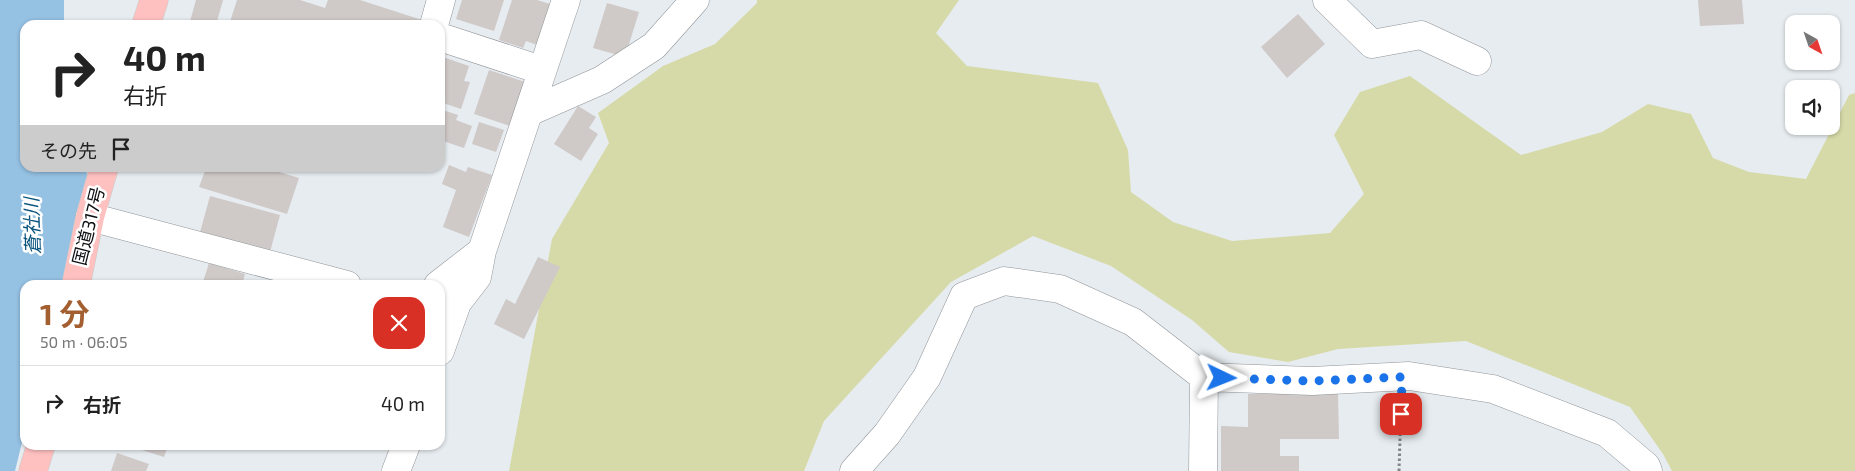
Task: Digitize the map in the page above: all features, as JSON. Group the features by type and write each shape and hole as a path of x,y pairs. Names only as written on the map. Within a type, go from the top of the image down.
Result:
{"highway":[{"path":"148,20 154,0"},
{"name":"国道317号","path":"77,280 90,217 103,172"},
{"path":"33,471 39,450"}],"street":[{"path":"435,20 441,0"},
{"path":"445,337 457,303 477,277 482,251 566,0"},
{"path":"528,112 602,80 654,46 696,0"},
{"path":"1327,0 1372,44 1421,35 1477,61"},
{"path":"445,39 541,70"},
{"path":"90,217 328,280"},
{"path":"444,280 482,251"},
{"path":"854,471 888,434 926,377 964,296 1004,281 1060,289 1133,322 1204,378 1312,381 1402,377 1493,389 1607,433 1646,466 1648,471"},
{"path":"1203,471 1204,378"},
{"path":"396,471 404,450"}],"path":[{"path":"1399,471 1402,377"}],"green space":[{"path":"757,0 959,0 936,33 967,66 1098,83 1128,150 1131,192 1173,222 1232,241 1330,233 1364,194 1334,135 1360,92 1410,76 1521,155 1602,132 1648,104 1691,114 1713,158 1749,172 1806,179 1829,135 1840,135 1840,113 1849,95 1855,93 1855,471 1672,471 1663,454 1630,407 1466,341 1338,349 1288,362 1229,352 1192,320 1111,266 1033,236 951,282 824,421 804,471 509,471 552,239 609,143 598,113 663,66 715,44 757,3"}],"water":[{"name":"蒼社川","path":"0,0 64,0 64,20 20,20 20,172 87,172 88,182 63,280 20,280 20,450 15,471 0,471"}],"building":[{"path":"196,0 223,0 217,20 190,20"},
{"path":"237,0 300,0 325,8 328,0 360,0 422,20 231,20"},
{"path":"462,0 504,0 494,31 456,19"},
{"path":"512,0 537,0 550,4 537,45 526,41 523,48 499,40"},
{"path":"1698,0 1742,0 1744,24 1700,26"},
{"path":"607,3 639,12 625,57 593,48"},
{"path":"1298,14 1325,44 1287,78 1261,47"},
{"path":"445,58 469,66 464,81 470,82 461,109 445,104"},
{"path":"489,70 525,82 510,126 474,114"},
{"path":"578,106 596,117 589,128 598,134 581,161 554,144"},
{"path":"445,111 458,115 456,120 472,126 464,148 445,142"},
{"path":"479,122 504,130 496,152 472,144"},
{"path":"449,165 466,172 468,167 492,175 469,237 443,227 456,190 442,184"},
{"path":"205,172 279,172 299,178 287,214 199,187"},
{"path":"210,196 280,215 269,256 199,236"},
{"path":"538,257 560,267 524,339 494,324 506,299 515,304"},
{"path":"209,263 245,274 243,280 204,280"},
{"path":"1338,393 1339,439 1280,439 1280,456 1299,456 1299,471 1221,471 1221,426 1248,427 1248,394"},
{"path":"142,450 166,450 164,457"},
{"path":"117,453 149,464 146,471 111,471"}],"route":[{"path":"1222,378 1312,381 1402,377 1401,414"}]}
